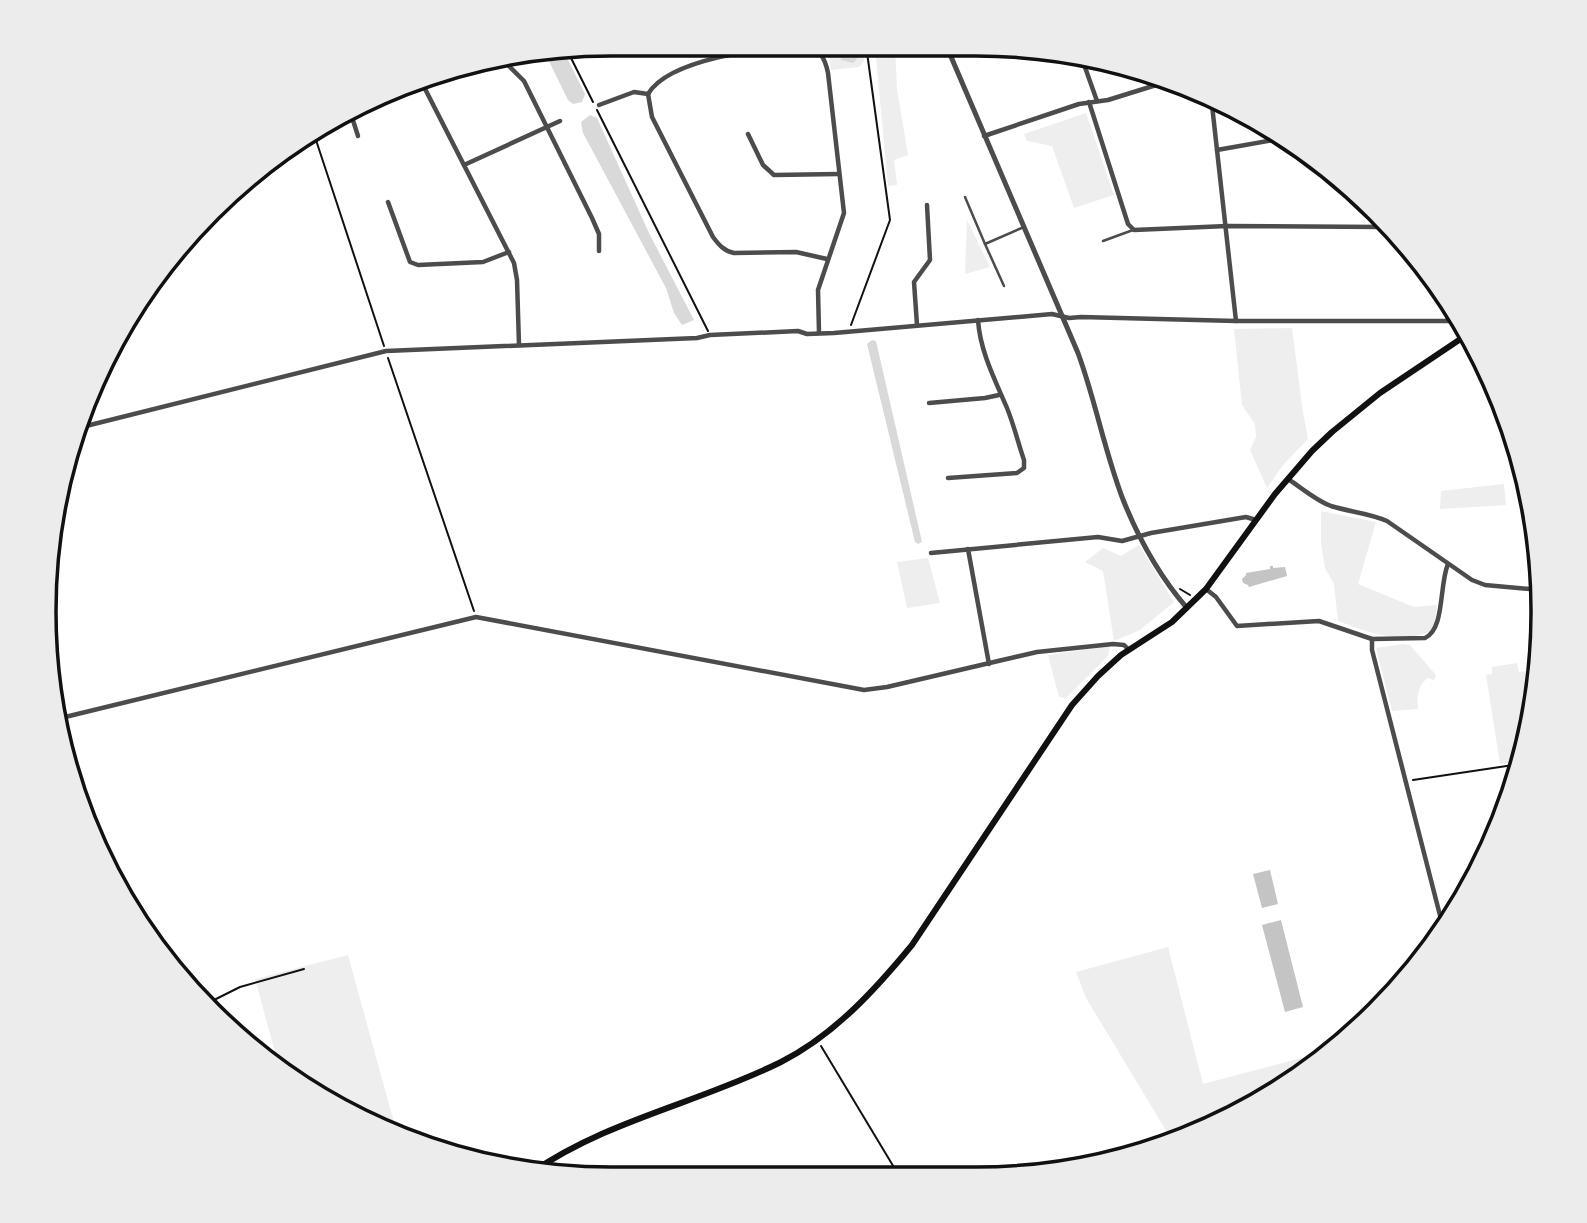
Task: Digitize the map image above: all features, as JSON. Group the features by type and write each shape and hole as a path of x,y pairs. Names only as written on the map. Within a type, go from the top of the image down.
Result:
{"main road":[{"path":"546,1163 601,1133 747,1078 783,1060 816,1040 858,1006 912,945 1072,705 1098,676 1129,650 1172,622 1196,600 1312,451 1357,410 1460,340"}],"street":[{"path":"648,94 659,81 708,60 732,56"},
{"path":"820,333 818,290 844,213 827,65 823,56"},
{"path":"951,56 1091,390 1124,502 1140,536 1187,608"},
{"path":"509,66 524,80 599,234 599,251"},
{"path":"1085,67 1097,101"},
{"path":"985,135 1079,104 1108,100 1155,85"},
{"path":"425,88 509,252 516,271 519,345"},
{"path":"599,105 634,92 648,94"},
{"path":"648,94 652,117 719,246 734,253 796,252 827,259"},
{"path":"1089,103 1128,225 1134,230 1227,226 1376,227"},
{"path":"1212,109 1236,321"},
{"path":"353,120 358,136"},
{"path":"464,165 560,121"},
{"path":"748,134 763,165 774,175 839,174"},
{"path":"1217,150 1269,141"},
{"path":"388,202 410,262 418,265 483,262 509,252"},
{"path":"917,325 914,282 930,260 927,205"},
{"path":"88,426 386,351 798,331 820,333 1052,314 1069,318 1236,321 1448,320"},
{"path":"948,478 1017,473 1024,468 1024,460 1007,407 999,395 979,332 978,320"},
{"path":"929,403 999,395"},
{"path":"1288,479 1317,500 1333,507 1373,515 1387,521 1472,580 1485,585 1530,589"},
{"path":"931,553 1098,537 1122,541 1246,517 1257,520"},
{"path":"968,549 989,664"},
{"path":"1206,589 1216,597 1237,625 1319,621 1372,639 1425,638 1432,635 1436,626 1443,575 1448,565"},
{"path":"66,717 476,617 854,689 876,689 1047,650 1113,643 1124,645 1129,650"},
{"path":"1372,639 1372,650 1440,915"}],"lane":[{"path":"965,197 1004,286"},
{"path":"985,244 1024,228"},
{"path":"1103,241 1134,230"}],"path":[{"path":"851,330 890,220 868,56"},
{"path":"571,57 710,335"},
{"path":"316,141 476,617"},
{"path":"1178,588 1196,600"},
{"path":"1405,782 1509,766"},
{"path":"215,1000 240,987 304,969"},
{"path":"816,1040 894,1167"}],"shaded area":[{"path":"829,56 863,56 864,61 859,67 831,70"},
{"path":"841,56 858,56 853,63 841,60"},
{"path":"876,56 896,56 897,89 908,155 894,160 897,185 888,186"},
{"path":"567,58 585,94 582,102 573,104 568,100 548,60"},
{"path":"1086,113 1114,195 1074,208 1052,146 1027,141 1024,134"},
{"path":"590,115 597,118 649,233 694,320 682,325 674,313 666,288 583,133 581,122"},
{"path":"967,220 990,267 965,274"},
{"path":"1292,328 1308,439 1283,465 1267,488 1250,450 1256,437 1255,424 1242,405 1234,329"},
{"path":"872,340 876,341 922,542 918,544 915,542 867,344"},
{"path":"1504,484 1506,505 1440,509 1441,491"},
{"path":"1321,511 1376,522 1358,584 1414,607 1437,605 1431,631 1396,637 1372,633 1338,621 1334,584 1325,568 1321,544"},
{"path":"1139,545 1174,602 1140,630 1114,641 1103,571 1085,562 1103,548 1121,556"},
{"path":"928,558 940,603 907,608 897,562"},
{"path":"1410,645 1436,675 1434,680 1427,678 1421,685 1418,709 1392,711 1376,648"},
{"path":"1110,646 1108,656 1066,698 1059,697 1048,655"},
{"path":"1517,663 1519,672 1527,671 1510,763 1500,764 1486,675 1492,674 1492,667"},
{"path":"1168,947 1203,1084 1308,1056 1253,1093 1167,1133 1086,998 1076,972"},
{"path":"348,955 394,1123 334,1093 276,1054 255,979"}],"building":[{"path":"1270,566 1285,567 1287,576 1249,587 1243,583 1242,579 1246,573 1270,569"},
{"path":"1270,870 1278,904 1262,908 1253,874"},
{"path":"1281,920 1303,1007 1285,1012 1262,925"}]}
